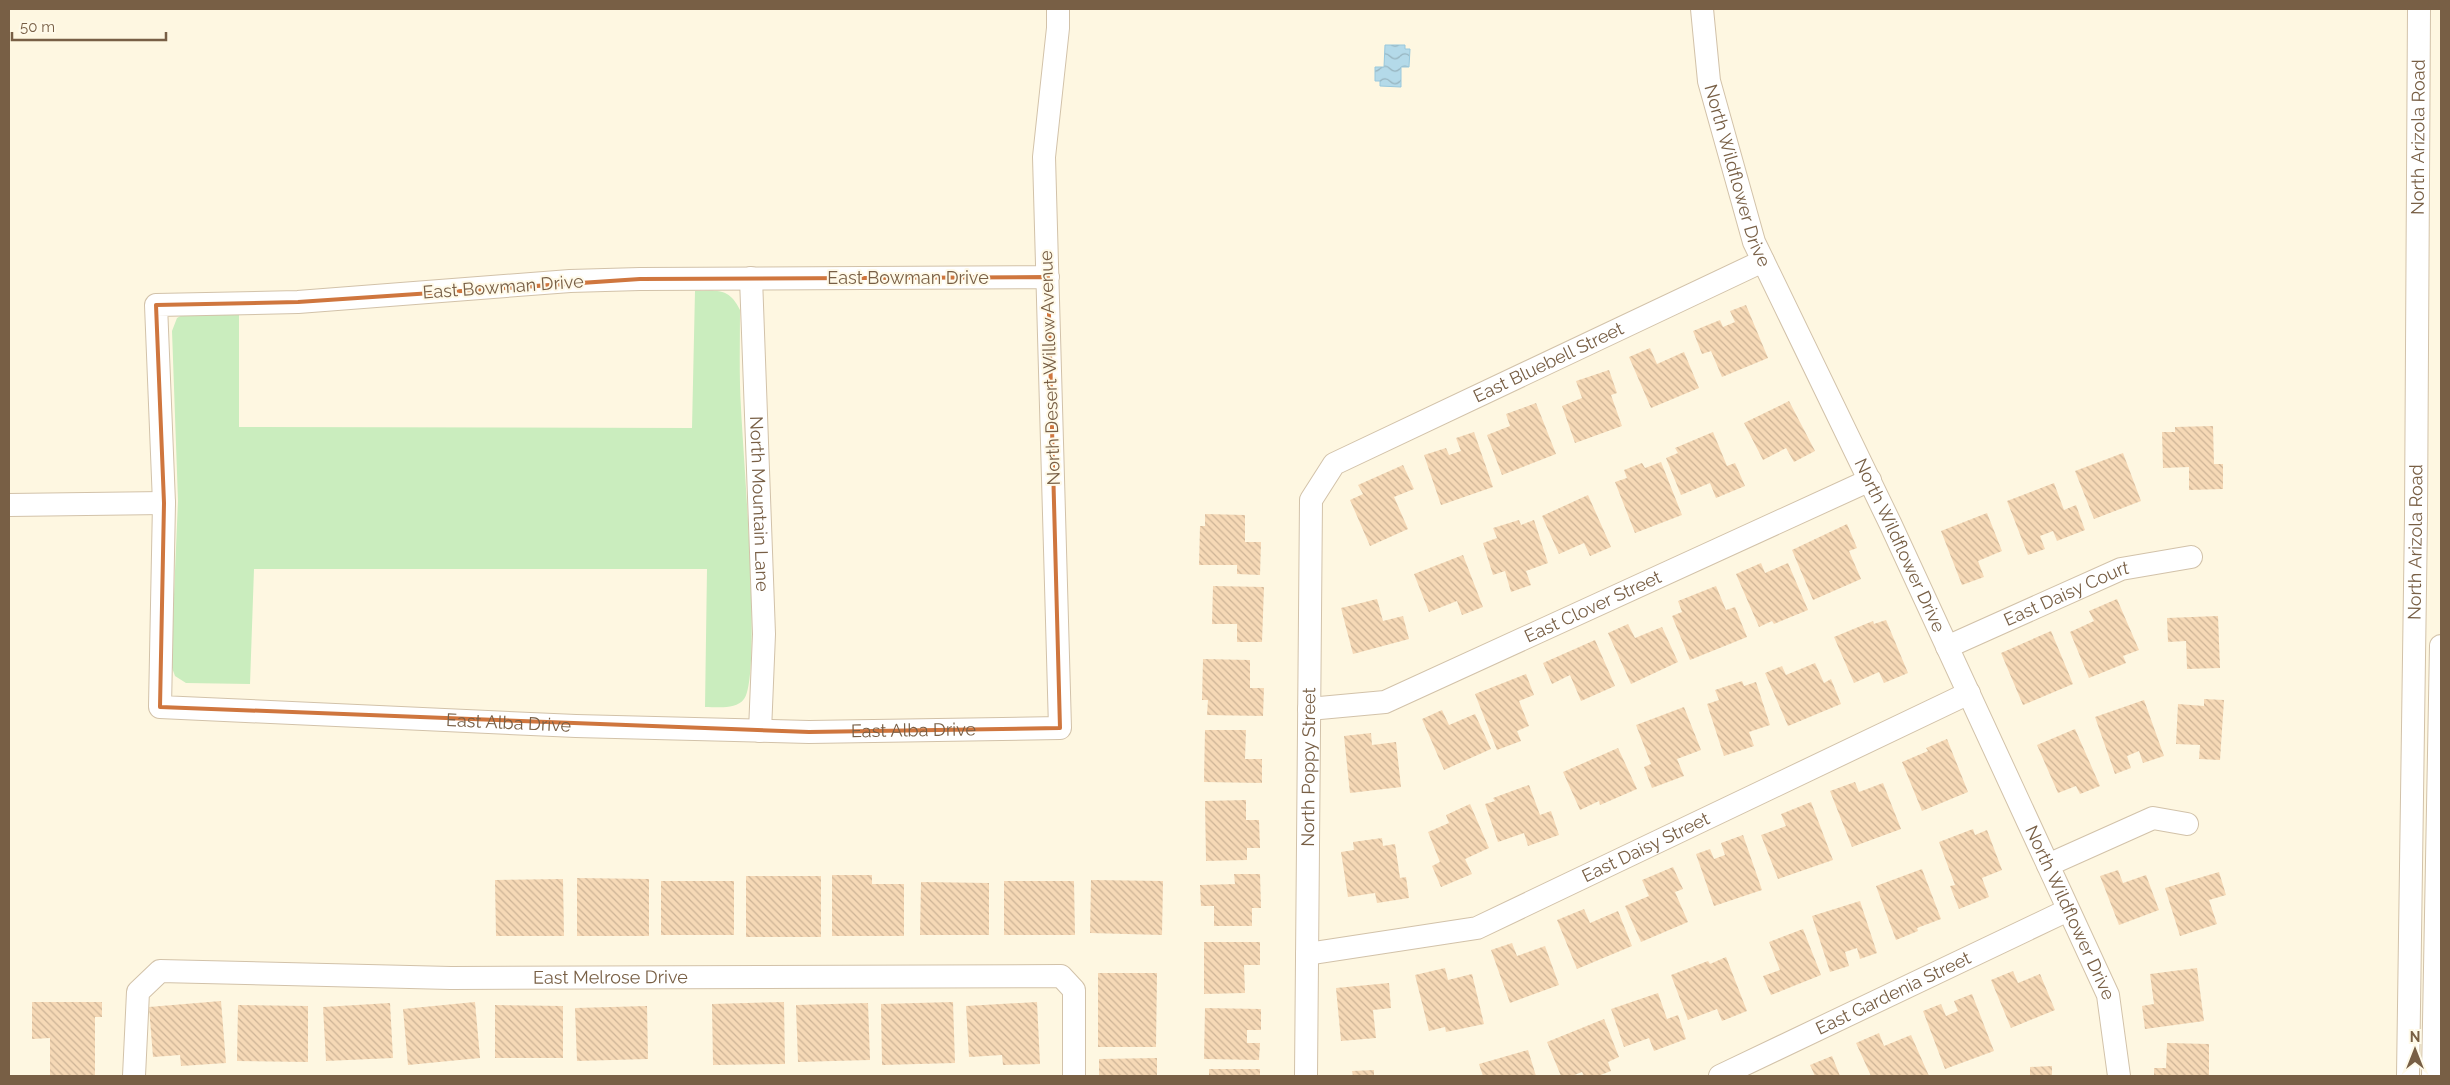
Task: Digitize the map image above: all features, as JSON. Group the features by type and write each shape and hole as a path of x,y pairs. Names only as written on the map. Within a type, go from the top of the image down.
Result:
{"street":[{"name":"North Desert Willow Avenue","path":"1058,9 1058,28 1044,157 1060,728"},
{"name":"North Wildflower Drive","path":"1702,9 1709,81 1754,242 1870,480 2108,995 2119,1076"},
{"name":"North Arizola Road","path":"2408,1076 2416,508 2419,9"},
{"name":"East Bluebell Street","path":"1334,464 1763,260"},
{"name":"East Bowman Drive","path":"164,503 156,305 298,302 570,281 1048,277"},
{"name":"North Mountain Lane","path":"751,278 764,634 760,731"},
{"name":"North Poppy Street","path":"1306,1076 1311,500 1334,464"},
{"name":"East Clover Street","path":"1309,709 1386,702 1870,480"},
{"name":"East Alba Drive","path":"164,503 160,707 556,725 760,731 1060,728"},
{"path":"9,505 164,503"},
{"name":"East Daisy Court","path":"1947,647 2121,569 2191,557"},
{"path":"2434,1076 2441,646"},
{"name":"East Daisy Street","path":"1307,954 1477,928 1969,693"},
{"path":"2048,865 2153,818 2187,824"},
{"name":"East Gardenia Street","path":"1720,1076 2068,910"},
{"name":"East Melrose Drive","path":"134,1076 138,992 160,971 451,978 1060,976 1074,990 1074,1076"}],"highlighted area":[{"path":"1048,277 1060,728 809,732 160,707 164,503 156,305 298,302 640,279"}],"green space":[{"path":"695,291 716,291 727,294 740,310 740,396 748,513 751,608 749,682 741,703 726,707 705,707 707,569 254,569 250,684 186,683 175,676 171,665 178,501 172,331 177,318 186,313 239,313 239,427 692,428"}],"water":[{"path":"1385,45 1405,45 1405,49 1410,49 1409,67 1401,67 1401,87 1380,86 1380,81 1375,81 1375,67 1384,67"}],"building":[{"path":"1746,305 1768,358 1722,377 1711,351 1702,354 1693,331 1720,320 1723,327 1735,322 1730,311"},
{"path":"1650,348 1657,364 1684,352 1699,388 1651,408 1629,357"},
{"path":"1609,370 1617,393 1611,395 1622,426 1575,443 1562,406 1582,398 1576,381"},
{"path":"1789,401 1815,451 1794,462 1786,448 1763,460 1744,423"},
{"path":"1536,403 1556,454 1502,475 1487,435 1510,426 1506,414"},
{"path":"2213,426 2214,464 2223,464 2223,489 2189,490 2189,467 2163,468 2162,432 2175,432 2175,427"},
{"path":"1474,432 1493,487 1441,505 1424,455 1446,448 1449,455 1461,451 1456,438"},
{"path":"1713,432 1727,466 1735,463 1745,486 1716,498 1710,483 1681,495 1666,458 1678,453 1675,448"},
{"path":"2123,453 2141,501 2094,519 2075,471"},
{"path":"1661,462 1682,515 1635,533 1615,482 1627,478 1624,470 1642,463 1645,468"},
{"path":"1403,465 1414,489 1394,497 1408,529 1370,546 1350,500 1363,494 1358,485"},
{"path":"2054,483 2064,510 2076,505 2085,530 2057,541 2053,531 2040,536 2045,549 2028,555 2007,501"},
{"path":"1588,495 1611,547 1590,556 1584,543 1559,554 1542,516"},
{"path":"1987,513 2002,551 1978,561 1984,577 1962,585 1941,531"},
{"path":"1205,514 1245,515 1245,542 1261,542 1260,575 1237,574 1237,565 1199,565 1200,526 1205,526"},
{"path":"1519,520 1521,525 1534,520 1548,563 1526,571 1531,585 1511,592 1505,571 1493,575 1483,543 1497,538 1493,528"},
{"path":"1847,524 1857,548 1849,551 1861,579 1813,600 1792,550"},
{"path":"1463,555 1483,607 1462,615 1457,601 1429,612 1414,574"},
{"path":"1761,563 1765,573 1788,563 1808,610 1774,624 1772,621 1759,627 1736,574"},
{"path":"1213,586 1264,587 1262,642 1237,642 1237,624 1212,624"},
{"path":"1716,586 1726,610 1735,607 1747,637 1690,660 1672,616 1682,612 1678,601"},
{"path":"1377,599 1383,621 1403,616 1409,639 1353,654 1341,608"},
{"path":"2117,599 2139,650 2123,656 2126,663 2089,678 2070,632 2094,621 2089,611"},
{"path":"2218,616 2220,668 2187,669 2186,641 2168,642 2167,618"},
{"path":"1886,620 1908,673 1884,683 1879,672 1854,683 1834,637 1873,621 1874,624"},
{"path":"1628,624 1635,638 1662,627 1678,662 1631,684 1608,633"},
{"path":"2051,631 2073,684 2023,705 2001,653"},
{"path":"1595,640 1615,686 1581,701 1570,675 1552,684 1543,663"},
{"path":"1203,659 1250,660 1250,688 1264,688 1263,716 1207,715 1208,700 1202,700"},
{"path":"1815,663 1824,683 1831,679 1841,704 1788,726 1765,673 1782,666 1786,675"},
{"path":"1526,674 1534,695 1519,701 1529,726 1517,731 1521,741 1497,750 1475,694"},
{"path":"1742,681 1744,686 1756,682 1770,725 1749,732 1754,746 1724,756 1707,704 1719,700 1715,690"},
{"path":"2204,699 2224,700 2220,760 2199,759 2200,745 2176,744 2178,704 2204,706"},
{"path":"2144,700 2164,756 2143,763 2139,751 2127,756 2131,768 2115,774 2095,717"},
{"path":"1684,707 1701,750 1677,759 1684,776 1652,788 1644,767 1651,764 1636,725"},
{"path":"1442,710 1449,725 1475,714 1491,749 1444,770 1422,719"},
{"path":"2075,729 2100,786 2080,794 2076,786 2058,793 2037,745"},
{"path":"1205,730 1246,730 1245,759 1262,759 1262,783 1204,782"},
{"path":"1371,733 1372,745 1396,742 1401,787 1350,793 1344,736"},
{"path":"1947,739 1968,792 1922,811 1902,762 1928,751 1926,748"},
{"path":"1618,748 1637,789 1600,805 1599,801 1580,810 1563,772"},
{"path":"1855,782 1859,792 1883,783 1901,829 1852,847 1830,791"},
{"path":"1529,785 1540,815 1551,811 1559,835 1528,846 1524,833 1498,842 1485,804 1495,801 1493,798"},
{"path":"1246,800 1246,820 1259,820 1260,848 1247,848 1247,860 1206,861 1205,801"},
{"path":"1811,802 1833,860 1778,879 1761,835 1786,826 1781,814"},
{"path":"1470,804 1489,848 1465,859 1472,874 1441,887 1432,866 1440,862 1428,832 1449,823 1446,815"},
{"path":"1973,829 1975,835 1987,830 2002,870 1982,878 1989,897 1959,909 1950,886 1955,885 1939,842"},
{"path":"1743,835 1762,890 1714,906 1696,854 1710,849 1714,859 1725,855 1721,843"},
{"path":"1382,838 1383,846 1395,844 1400,878 1406,877 1409,898 1377,903 1375,893 1348,897 1341,852 1354,850 1353,842"},
{"path":"1673,867 1683,889 1675,892 1688,922 1641,942 1625,906 1649,896 1642,880"},
{"path":"1922,869 1941,919 1917,928 1918,931 1896,940 1876,886"},
{"path":"2118,870 2123,883 2146,875 2159,910 2119,925 2100,876"},
{"path":"2219,872 2226,895 2209,900 2217,924 2180,936 2165,888"},
{"path":"1234,874 1260,874 1261,908 1252,908 1252,926 1214,926 1214,906 1201,906 1200,885 1235,884"},
{"path":"832,875 872,875 872,884 904,884 904,936 832,936"},
{"path":"746,876 821,876 821,937 746,937"},
{"path":"577,878 649,879 649,936 577,936"},
{"path":"563,879 564,936 496,936 495,880"},
{"path":"1091,880 1163,881 1162,935 1090,933"},
{"path":"661,881 734,881 734,935 661,935"},
{"path":"1004,881 1074,881 1075,935 1004,935"},
{"path":"921,882 989,883 989,935 920,935"},
{"path":"1860,901 1877,953 1860,959 1857,948 1845,952 1849,966 1830,972 1812,916"},
{"path":"1584,909 1590,923 1618,911 1632,946 1577,969 1557,920"},
{"path":"1803,929 1821,975 1771,995 1763,976 1780,970 1769,942"},
{"path":"1204,942 1260,942 1260,965 1244,965 1245,993 1204,994"},
{"path":"1512,943 1517,956 1545,946 1559,985 1510,1003 1491,950"},
{"path":"1726,957 1747,1011 1722,1021 1717,1009 1688,1020 1671,975 1708,961 1710,964"},
{"path":"1445,968 1448,980 1472,974 1484,1024 1446,1032 1445,1027 1429,1031 1415,975"},
{"path":"2197,968 2204,1021 2145,1029 2142,1006 2154,1004 2150,974"},
{"path":"2013,971 2018,983 2040,974 2055,1010 2011,1028 1991,980"},
{"path":"1098,973 1157,973 1156,1047 1098,1047"},
{"path":"1389,983 1391,1008 1373,1010 1376,1038 1341,1041 1336,988"},
{"path":"1658,993 1667,1019 1678,1015 1686,1039 1654,1051 1649,1038 1624,1047 1611,1009"},
{"path":"1972,994 1994,1051 1945,1069 1923,1011 1941,1004 1946,1016 1958,1011 1954,1001"},
{"path":"221,1001 226,1063 181,1066 180,1055 153,1057 149,1007"},
{"path":"32,1002 102,1002 102,1017 95,1017 95,1075 50,1075 50,1038 32,1039"},
{"path":"475,1002 480,1058 408,1065 403,1009"},
{"path":"784,1002 785,1064 713,1065 712,1004"},
{"path":"953,1002 955,1063 882,1065 881,1004"},
{"path":"1037,1002 1040,1064 1003,1065 1002,1055 969,1057 966,1006"},
{"path":"390,1003 393,1058 326,1061 323,1007"},
{"path":"868,1003 870,1060 798,1062 796,1005"},
{"path":"238,1005 308,1006 308,1062 237,1061"},
{"path":"495,1005 563,1006 563,1058 495,1058"},
{"path":"647,1006 648,1059 577,1061 575,1008"},
{"path":"1205,1008 1261,1009 1261,1030 1247,1030 1247,1043 1260,1043 1259,1060 1204,1059"},
{"path":"1604,1019 1619,1057 1608,1062 1611,1071 1598,1076 1584,1076 1582,1072 1572,1076 1561,1076 1547,1042"},
{"path":"1879,1033 1884,1046 1911,1035 1929,1076 1871,1076 1856,1043"},
{"path":"2167,1043 2209,1044 2209,1076 2154,1076 2154,1068 2166,1068"},
{"path":"1528,1050 1536,1076 1483,1076 1479,1064"},
{"path":"1832,1056 1840,1076 1815,1076 1810,1065"},
{"path":"1157,1058 1157,1076 1099,1076 1099,1059"},
{"path":"2052,1066 2052,1076 2030,1076 2030,1067"},
{"path":"1209,1069 1260,1069 1260,1076 1209,1076"},
{"path":"1374,1070 1374,1076 1353,1076 1352,1071"}]}
